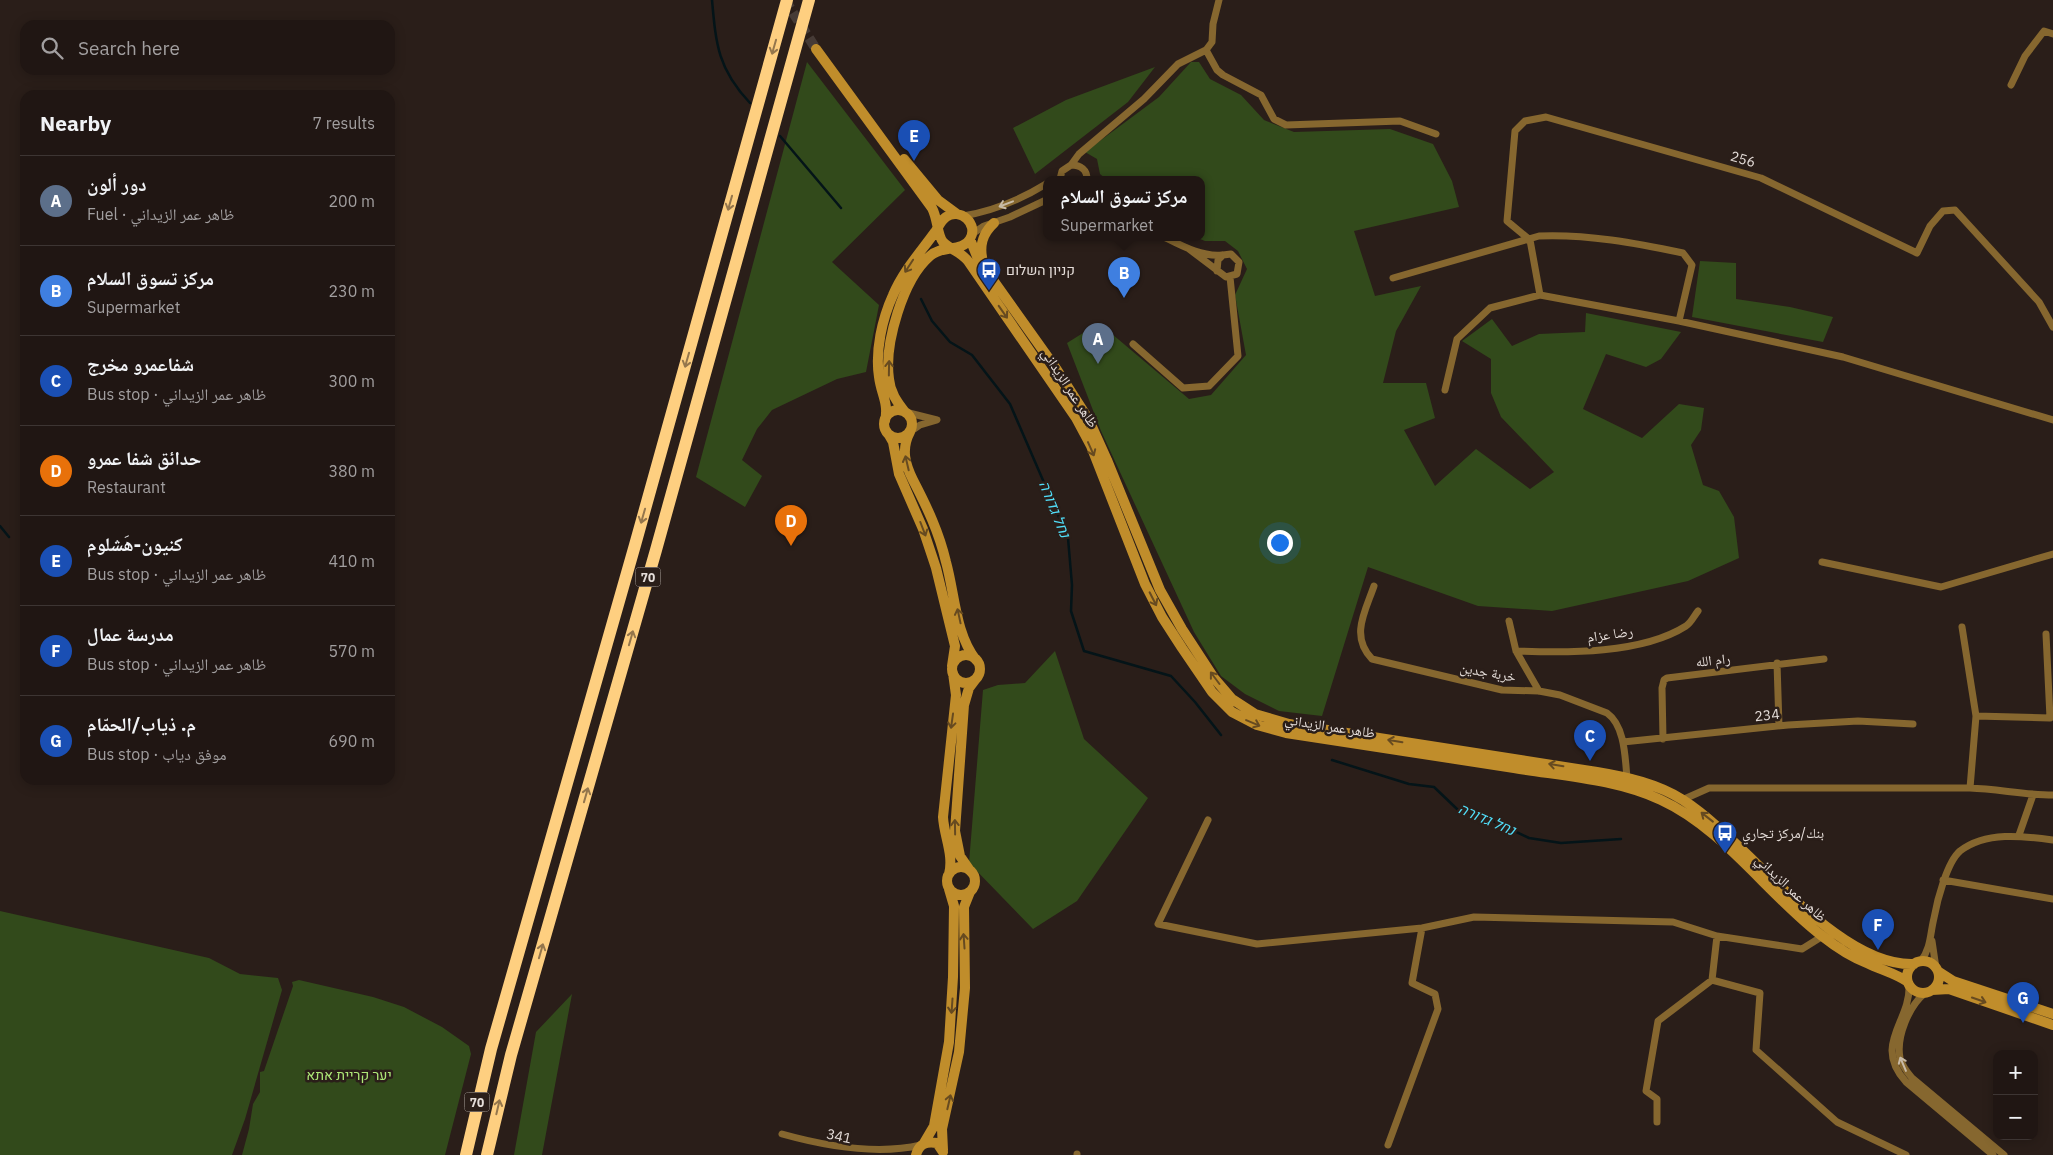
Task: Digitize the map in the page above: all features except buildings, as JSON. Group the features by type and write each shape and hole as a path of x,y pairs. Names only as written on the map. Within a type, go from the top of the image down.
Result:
{"highway":[{"name":"70","path":"466,1155 491,1049 635,545 787,0"},
{"name":"70","path":"489,1155 493,1126 514,1046 656,550 810,0"},
{"path":"462,1155 491,1049"}],"main road":[{"path":"816,49 932,208 936,216 942,242 952,247"},
{"path":"854,101 938,200 971,224 971,236 963,246 937,251 927,258 913,278 898,312 891,340 888,378 895,399 909,415 912,424 905,448 907,468 936,529 948,569 965,644 980,668 969,688 964,704 955,831 960,856 975,880 964,907 965,988 960,1045 942,1129 943,1152"},
{"path":"916,1155 934,1126 949,1042 953,984 954,906 947,881 951,858 945,836 943,817 956,695 952,669 955,646 936,568 923,529 899,474 893,442 885,428 887,406 878,376 878,358 880,340 888,308 906,270 943,219 948,216 960,215"},
{"path":"984,268 981,242 987,229 994,222"},
{"name":"ظاهر عمر الزيداني","path":"971,236 974,252 984,268 1068,386 1089,420 1165,603 1214,678 1232,699 1255,714 1312,728 1576,768 1627,778 1661,789 1682,800 1720,827 1791,896 1847,941 1877,957 1897,964 1917,963"},
{"name":"ظاهر عمر الزيداني","path":"952,247 968,261 1076,418 1091,446 1138,566 1162,617 1212,692 1232,712 1257,726 1286,733 1573,777 1625,788 1661,800 1691,818 1721,841 1791,910 1823,937 1854,957 1890,972 1909,983"},
{"path":"885,421 892,412 905,412"},
{"path":"889,435 901,438 910,432"},
{"path":"952,669 956,659 964,656 976,660"},
{"path":"952,669 960,682 968,683 975,680"},
{"path":"949,874 958,868 968,869 971,872"},
{"path":"949,889 959,895 970,892"},
{"path":"2053,1014 1953,981 1928,962 1917,963 1908,972 1909,983 1914,990 1949,989 2053,1025"},
{"path":"1929,991 1938,982 1937,970"},
{"path":"923,1144 937,1143 943,1152"}],"street":[{"path":"1057,176 1071,165 1078,154 1144,99 1178,64 1206,50 1212,42 1213,24 1219,0"},
{"path":"2012,85 2025,56 2044,31 2053,34"},
{"path":"1206,50 1223,75 1261,95 1274,119 1286,125 1400,121 1436,134"},
{"name":"256","path":"1530,240 1507,221 1515,132 1525,121 1546,118 1761,178 1917,253 1930,226 1943,211 1955,210 2039,302 2053,327"},
{"path":"1071,165 1080,166 1084,169 1086,176"},
{"path":"1061,176 1062,171"},
{"path":"960,215 987,212 1022,198 1043,186"},
{"path":"971,236 979,228 1020,213 1043,202"},
{"path":"1393,278 1539,236 1561,235 1641,244 1682,253 1692,265 1678,321"},
{"path":"1530,240 1540,295"},
{"path":"1172,241 1189,249 1212,255 1231,254 1239,262 1237,274 1230,277 1222,276 1189,249"},
{"path":"1217,271 1216,264 1222,255"},
{"path":"1133,344 1183,388 1209,386 1238,356 1230,277"},
{"path":"1445,390 1457,339 1490,308 1540,295 1678,321 1843,358 2053,420"},
{"path":"905,412 938,420 920,425 910,432"},
{"path":"1822,562 1941,587 2053,554"},
{"name":"خربة جدين","path":"1374,586 1359,637 1364,651 1372,659 1502,690 1539,691 1560,695 1607,713 1613,717 1623,742 1627,778"},
{"name":"رضا عزام","path":"1516,651 1561,653 1628,646 1667,635 1688,625 1698,611"},
{"path":"1509,621 1516,651 1539,691"},
{"path":"1962,627 1976,716 1970,788"},
{"path":"1976,716 2050,718 2046,634"},
{"name":"رام الله","path":"1664,739 1662,688 1664,680 1667,678 1824,658"},
{"path":"1777,663 1779,726"},
{"name":"234","path":"1623,742 1779,726 1858,721 1913,724"},
{"path":"1682,800 1709,788 1970,788 2002,789 2033,795 2053,795"},
{"path":"2019,835 2033,795"},
{"path":"1208,820 1158,924 1257,944 1422,928 1474,917 1673,922 1717,936 1802,949 1823,937 1831,929"},
{"path":"1917,963 1929,948 1943,880 1959,852 1979,840 2019,835 2053,840"},
{"path":"1943,880 2053,899"},
{"path":"1388,1145 1438,1009 1435,994 1412,983 1422,928"},
{"path":"1931,934 1937,970"},
{"path":"1657,1122 1657,1099 1646,1091 1658,1021 1712,980 1717,936"},
{"path":"1712,980 1760,993 1756,1050 1837,1122 1906,1155"},
{"path":"1909,983 1908,1000 1893,1039 1893,1058 1896,1068 1906,1082 1993,1155"},
{"path":"1929,991 1914,1003 1902,1034 1900,1050 1903,1066 1912,1078 2004,1155"},
{"name":"341","path":"782,1134 842,1151 893,1152"},
{"path":"893,1152 923,1144"},
{"path":"893,1152 901,1155"}],"green space":[{"path":"807,62 905,190 832,262 879,305 866,372 837,379 772,410 757,429 742,460 762,476 745,507 696,477"},
{"path":"1191,62 1199,62 1210,79 1241,95 1264,120 1294,132 1390,129 1433,144 1452,181 1459,207 1354,231 1375,296 1421,286 1396,331 1383,383 1426,383 1435,418 1404,430 1435,486 1476,449 1530,489 1554,472 1501,417 1491,393 1491,359 1462,341 1492,319 1512,346 1539,334 1585,332 1586,313 1681,332 1661,359 1646,367 1606,354 1583,409 1642,438 1679,404 1704,408 1701,430 1691,445 1703,485 1719,491 1734,517 1739,558 1688,581 1552,611 1478,606 1368,567 1322,716 1279,711 1245,694 1221,676 1194,632 1101,431 1067,343 1099,323 1189,399 1211,395 1246,355 1235,295 1247,269 1238,251 1225,241 1205,241 1205,176 1102,176 1100,174 1097,159 1085,152 1159,97"},
{"path":"1155,67 1128,102 1035,174 1013,128 1066,100"},
{"path":"1700,261 1736,263 1736,299 1790,307 1833,317 1823,342 1692,317"},
{"path":"1055,651 1084,739 1148,798 1077,901 1033,929 969,863 983,690 998,685 1025,683"},
{"path":"0,911 209,958 240,974 278,978 282,990 245,1119 232,1155 0,1155"},
{"name":"יער קריית אתא","path":"299,980 373,997 404,1007 442,1027 469,1046 471,1054 445,1155 242,1155 253,1104 260,1092 260,1072 264,1071 293,986 292,982"},
{"path":"572,994 542,1155 514,1155 536,1032"}],"waterway":[{"path":"712,0 720,56 731,79 750,103"},
{"path":"780,136 841,208"},
{"name":"נחל גדורה","path":"921,299 932,321 950,342 972,355 1010,404 1068,538 1072,585 1071,611 1084,651 1171,676 1221,735"},
{"path":"0,526 9,537"},
{"name":"נחל גדורה","path":"1332,760 1409,784 1434,787 1457,809 1483,816 1529,838 1561,843 1621,839"}],"tunnel":[{"path":"785,0 816,49"}],"place":[{"name":"كنيون-هَشلوم","path":"914,161"},
{"name":"קניון השלום","path":"989,291"},
{"name":"مركز تسوق السلام","path":"1124,298"},
{"name":"دور ألون","path":"1098,364"},
{"name":"حدائق شفا عمرو","path":"791,546"},
{"name":"شفاعمرو مخرج","path":"1590,761"},
{"name":"بنك/مركز تجاري","path":"1725,854"},
{"name":"مدرسة عمال","path":"1878,950"},
{"name":"م. ذياب/الحمّام","path":"2023,1023"}]}
